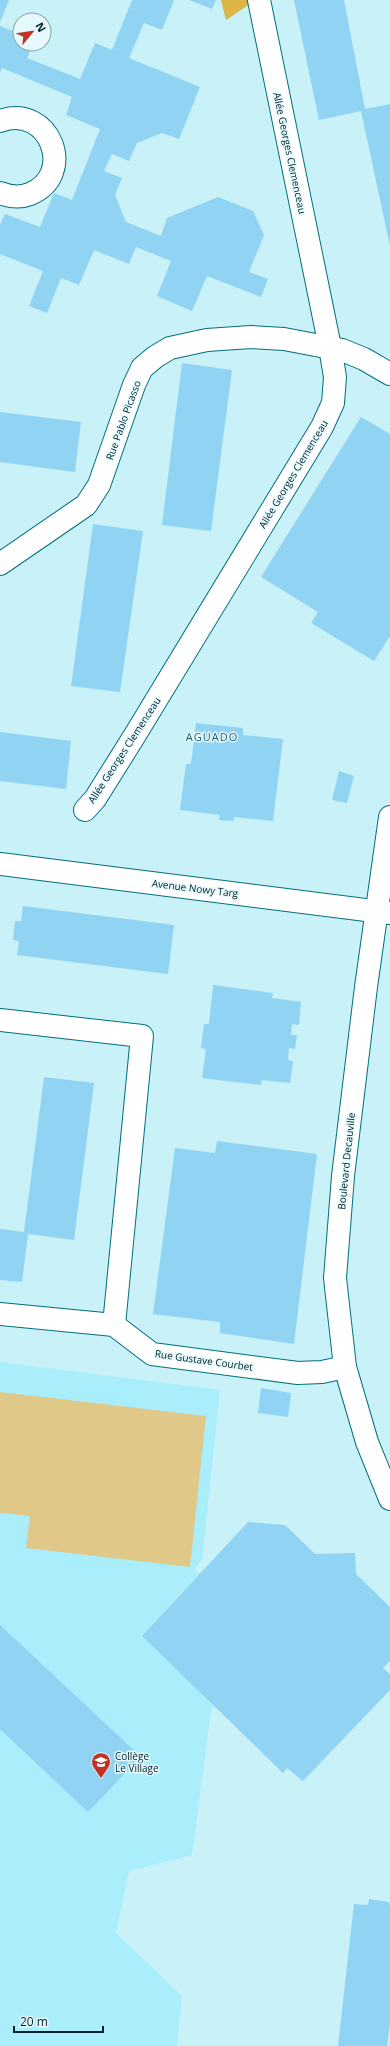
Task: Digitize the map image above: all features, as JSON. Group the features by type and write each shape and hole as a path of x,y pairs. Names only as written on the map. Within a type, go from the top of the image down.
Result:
{"street":[{"name":"Allée Georges Clemenceau","path":"85,810 95,799 136,735 322,427 333,403 335,377 330,347 258,0"},
{"path":"0,121 15,118 23,119 38,125 49,136 55,159 51,175 47,181 34,192 19,196 0,193"},
{"name":"Rue Pablo Picasso","path":"0,564 86,505 100,485 134,385 142,368 155,357 170,348 207,340 251,338 284,339 330,347 364,359 390,374"},
{"name":"Boulevard Decauville","path":"390,816 383,912 344,1176 335,1278 345,1368 367,1442 390,1499"},
{"name":"Avenue Nowy Targ","path":"0,864 383,912"},
{"path":"0,1020 142,1036 114,1325 0,1314"},
{"name":"Rue Gustave Courbet","path":"114,1325 152,1354 298,1373 322,1372 345,1368"}],"shaded area":[{"path":"221,0 256,0 226,20"},
{"name":"Collège Le Village","path":"0,1362 220,1390 202,1560 194,1570 200,1573 142,1636 212,1704 192,1855 129,1871 116,1933 182,1996 177,2046 0,2046"},
{"path":"0,1392 206,1416 190,1567 26,1548 30,1516 0,1513"}],"building":[{"path":"0,0 9,0 0,22"},
{"path":"132,0 174,0 162,30 144,23 129,58 200,87 179,139 162,133 137,143 129,161 112,154 104,171 122,178 115,195 126,222 161,236 167,218 218,197 253,211 264,235 249,272 268,279 261,297 207,276 192,311 157,296 171,261 136,247 129,264 94,250 79,285 61,278 47,313 29,306 43,271 0,254 0,225 5,214 40,227 54,193 72,200 100,129 66,115 72,97 2,68 0,73 0,26 12,31 12,52 30,52 27,58 80,79 95,43 112,50"},
{"path":"189,0 216,0 212,9"},
{"path":"294,0 344,0 365,109 390,104 390,246 361,111 319,120"},
{"path":"182,363 232,370 211,531 162,525"},
{"path":"0,412 81,422 75,472 0,462"},
{"path":"361,417 390,434 390,636 374,661 311,623 318,612 261,577"},
{"path":"93,524 143,531 120,692 71,686"},
{"path":"196,723 243,728 243,735 283,739 273,821 234,817 233,821 219,820 220,815 180,810 186,764 191,764"},
{"path":"0,732 71,741 66,789 0,781"},
{"path":"339,771 354,776 347,803 332,800"},
{"path":"23,906 174,925 168,974 17,955 19,941 13,940 15,921 21,921"},
{"path":"213,985 273,993 272,998 301,1002 299,1025 292,1024 291,1035 297,1035 295,1049 289,1048 288,1060 293,1061 290,1083 262,1080 261,1085 202,1078 206,1049 201,1048 204,1024 209,1024"},
{"path":"44,1077 94,1083 74,1240 28,1234 22,1282 0,1280 0,1229 24,1232"},
{"path":"217,1141 317,1154 294,1344 220,1333 220,1322 153,1314 175,1148 215,1153"},
{"path":"261,1388 291,1393 288,1417 258,1413"},
{"path":"248,1522 285,1525 315,1554 355,1553 356,1574 390,1607 390,1661 383,1668 390,1674 390,1690 303,1781 287,1768 283,1773 142,1636"},
{"path":"0,1625 141,1757 88,1812 0,1729"},
{"path":"369,1899 389,1902 390,1908 390,2023 387,2046 338,2046 354,1904 368,1905"}],"place":[{"name":"Collège Le Village","path":"101,1779"}],"district":[{"name":"AGUADO","path":"212,736"}]}
